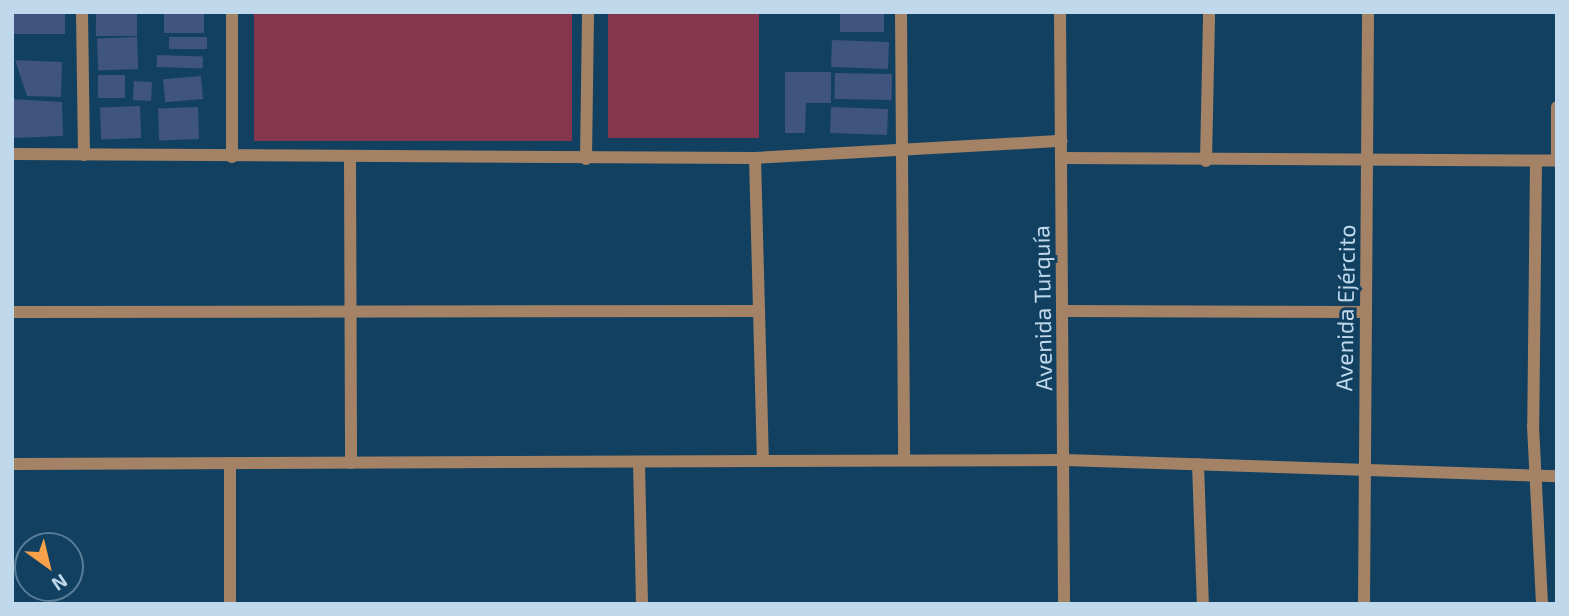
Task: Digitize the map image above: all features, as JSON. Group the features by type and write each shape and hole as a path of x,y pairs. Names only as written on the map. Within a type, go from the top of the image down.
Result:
{"street":[{"path":"82,12 84,155"},
{"path":"232,12 232,157"},
{"path":"586,159 587,12"},
{"path":"901,12 904,460"},
{"name":"Avenida Turquía","path":"1060,12 1064,604"},
{"path":"1206,161 1209,12"},
{"name":"Avenida Ejército","path":"1364,604 1368,12"},
{"path":"1062,158 1206,161 1557,161 1557,107"},
{"path":"12,154 350,159 755,158 1062,141"},
{"path":"755,158 764,461"},
{"path":"350,159 351,463"},
{"path":"1536,161 1536,475 1542,604"},
{"path":"1064,310 1365,312"},
{"path":"12,312 759,311"},
{"path":"12,464 1065,460 1557,476"},
{"path":"639,462 642,604"},
{"path":"230,463 230,604"},
{"path":"1198,464 1203,604"}],"shaded area":[{"path":"254,12 572,12 572,141 254,141"},
{"path":"608,12 759,12 759,138 608,138"}],"building":[{"path":"12,12 65,12 65,34 12,34"},
{"path":"96,12 137,12 137,36 96,36"},
{"path":"164,12 204,12 204,33 164,33"},
{"path":"840,12 884,12 884,32 840,32"},
{"path":"137,37 138,69 98,70 97,38"},
{"path":"169,37 207,37 207,49 169,49"},
{"path":"832,40 889,42 888,69 831,67"},
{"path":"157,55 203,57 203,69 157,67"},
{"path":"15,60 62,62 61,97 27,96"},
{"path":"785,72 831,72 831,103 806,103 805,133 785,133"},
{"path":"835,73 892,74 892,100 835,99"},
{"path":"98,75 125,75 125,98 98,98"},
{"path":"201,76 203,99 165,102 163,79"},
{"path":"134,81 152,82 151,101 133,100"},
{"path":"12,99 62,102 63,136 12,138"},
{"path":"140,106 141,138 101,139 100,107"},
{"path":"198,107 199,139 159,140 158,108"},
{"path":"831,107 888,109 887,135 830,133"}]}
